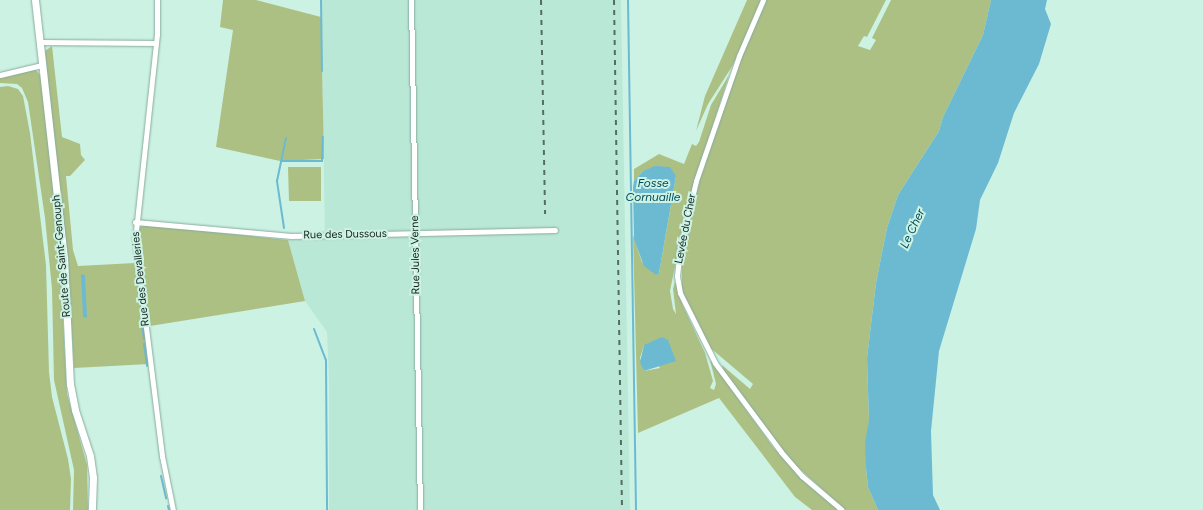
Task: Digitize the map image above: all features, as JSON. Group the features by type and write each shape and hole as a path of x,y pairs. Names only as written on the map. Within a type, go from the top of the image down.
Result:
{"street":[{"name":"Route de Saint-Genouph","path":"34,0 64,258 70,384 75,410 90,456 93,483 92,510"},
{"name":"Rue des Devalleries","path":"157,0 156,42 135,222 139,283 162,456 173,510"},
{"name":"Rue Jules Verne","path":"411,0 420,510"},
{"name":"Levée du Cher","path":"763,0 741,49 696,181 680,248 677,276 680,293 715,363 781,452 808,481 842,510"},
{"path":"40,42 156,42"},
{"path":"0,75 42,65"},
{"name":"Rue des Dussous","path":"135,222 281,236 555,230"}],"shaded area":[{"path":"321,0 621,0 630,510 329,510 329,380 327,332 305,301 288,240 325,239"}],"green space":[{"path":"223,0 256,0 321,17 324,159 280,161 216,147 233,30 220,27"},
{"path":"747,0 761,0 733,65 708,104 696,131 705,96"},
{"path":"766,0 886,0 867,37 864,36 858,46 870,50 876,40 872,38 891,0 991,0 983,35 943,117 939,131 898,195 887,228 876,283 867,358 869,420 866,468 868,487 878,510 845,510 792,462 724,372 722,365 750,389 753,384 708,346 682,291 682,254 698,183 742,55"},
{"path":"52,46 62,137 80,144 81,155 85,160 70,176 66,176 73,250 78,266 135,263 149,364 74,368 68,267 45,51"},
{"path":"35,69 41,76 59,246 67,394 87,465 88,510 73,510 74,470 54,380 52,289 45,218 28,102 22,88 17,84 0,83 0,78"},
{"path":"729,75 687,206 670,291 673,309 676,314 673,289 675,282 683,306 705,353 713,381 710,388 714,390 716,384 710,360 773,447 804,481 838,510 812,510 795,497 719,398 638,433 633,235 642,262 659,273 676,176 643,171 634,181 634,169 659,154 684,164 692,144 696,146 699,142 711,105","holes":["644,345 660,368 644,371 640,358"]},
{"path":"8,86 18,89 23,96 30,133 46,265 49,372 52,397 68,459 71,479 70,510 0,510 0,87"},
{"path":"288,167 321,167 321,201 289,201"},
{"path":"147,225 288,240 305,301 150,326 138,246 138,231 140,227"}],"water":[{"name":"Le Cher","path":"991,0 1047,0 1045,9 1051,24 1039,64 1014,113 998,163 980,200 976,229 939,351 931,431 933,495 940,510 878,510 868,487 866,468 865,443 869,420 867,358 876,283 887,228 898,195 939,131 943,117 983,35"},
{"name":"Fosse Cornuaille","path":"655,166 670,167 676,176 659,273 656,275 644,266 634,239 633,187 634,181 643,171"},
{"path":"81,274 85,275 87,318 83,317"},
{"path":"662,337 668,340 676,361 644,371 640,362 644,345"}],"waterway":[{"path":"321,0 322,71"},
{"path":"628,0 636,510"},
{"path":"281,161 322,161 323,137"},
{"path":"284,228 277,181 286,138"},
{"path":"141,317 144,339"},
{"path":"314,329 326,360 327,510"},
{"path":"144,344 147,366"},
{"path":"161,476 166,498"},
{"path":"168,506 169,510"}],"railway":[{"path":"541,0 545,214"},
{"path":"614,0 622,510"}]}
